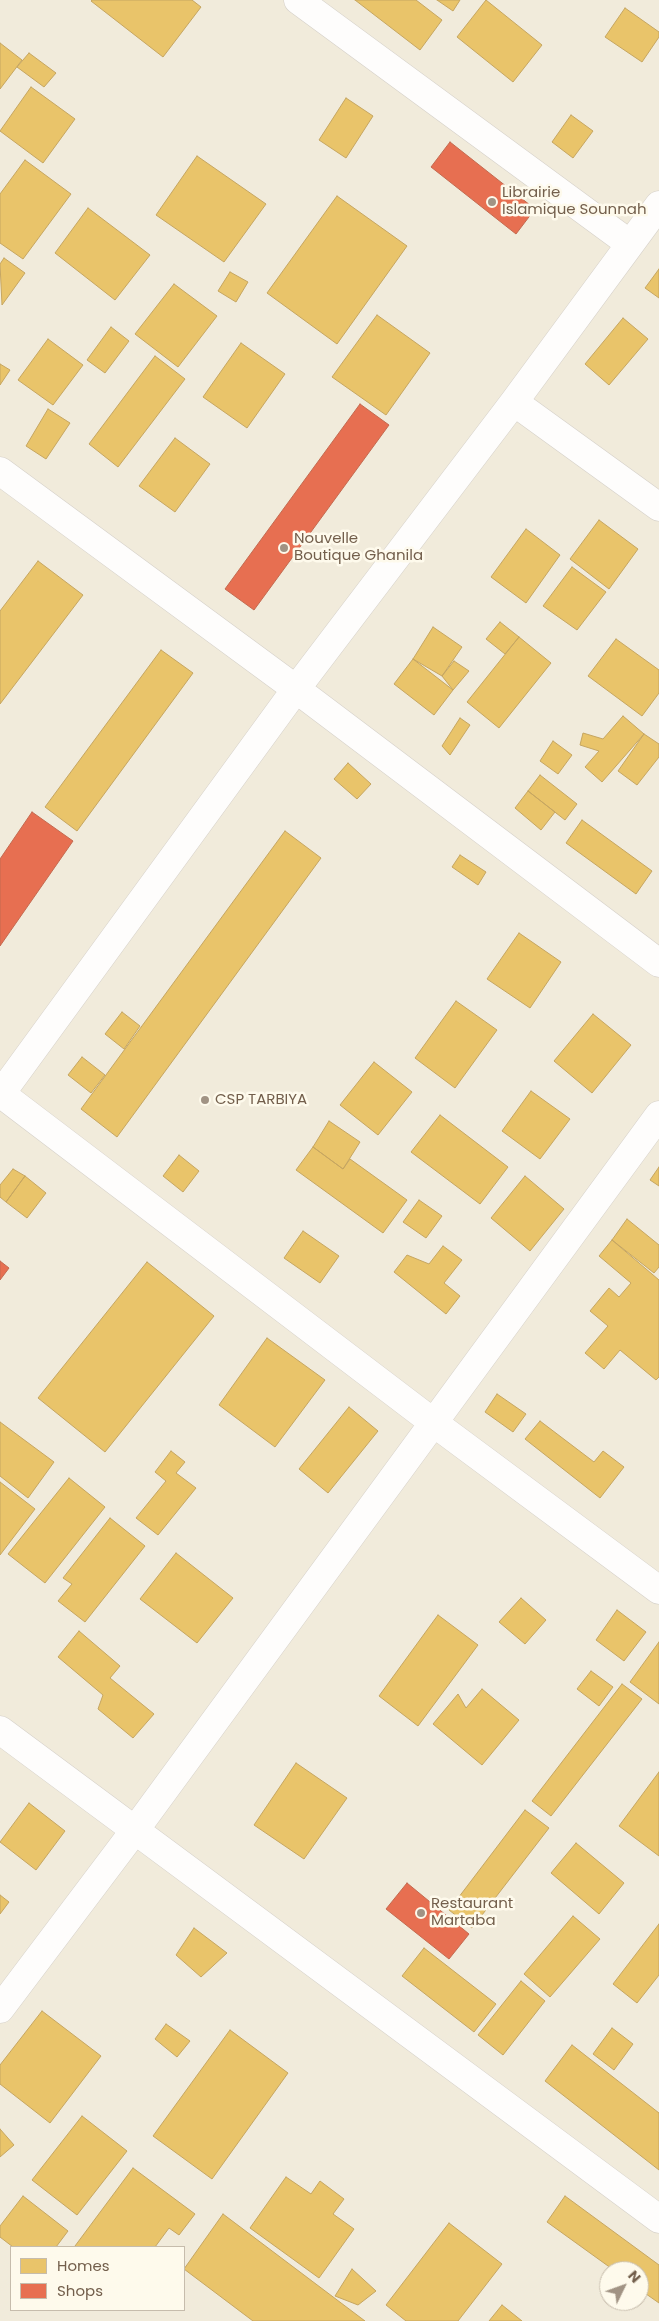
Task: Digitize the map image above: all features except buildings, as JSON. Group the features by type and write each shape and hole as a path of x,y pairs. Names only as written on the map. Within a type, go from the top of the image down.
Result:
{"street":[{"path":"298,0 630,244"},
{"path":"659,205 514,402 296,689 0,1094 434,1423 659,1590"},
{"path":"514,402 659,507"},
{"path":"0,471 296,689 659,963"},
{"path":"0,2009 135,1830 659,1115"},
{"path":"0,1730 659,2219"}],"shaded area":[{"path":"0,0 659,0 659,2321 0,2321"}],"place":[{"name":"Librairie Islamique Sounnah","path":"492,202"},
{"name":"Nouvelle Boutique Ghanila","path":"284,548"},
{"name":"CSP TARBIYA","path":"205,1100"},
{"name":"Restaurant Martaba","path":"421,1913"}]}
